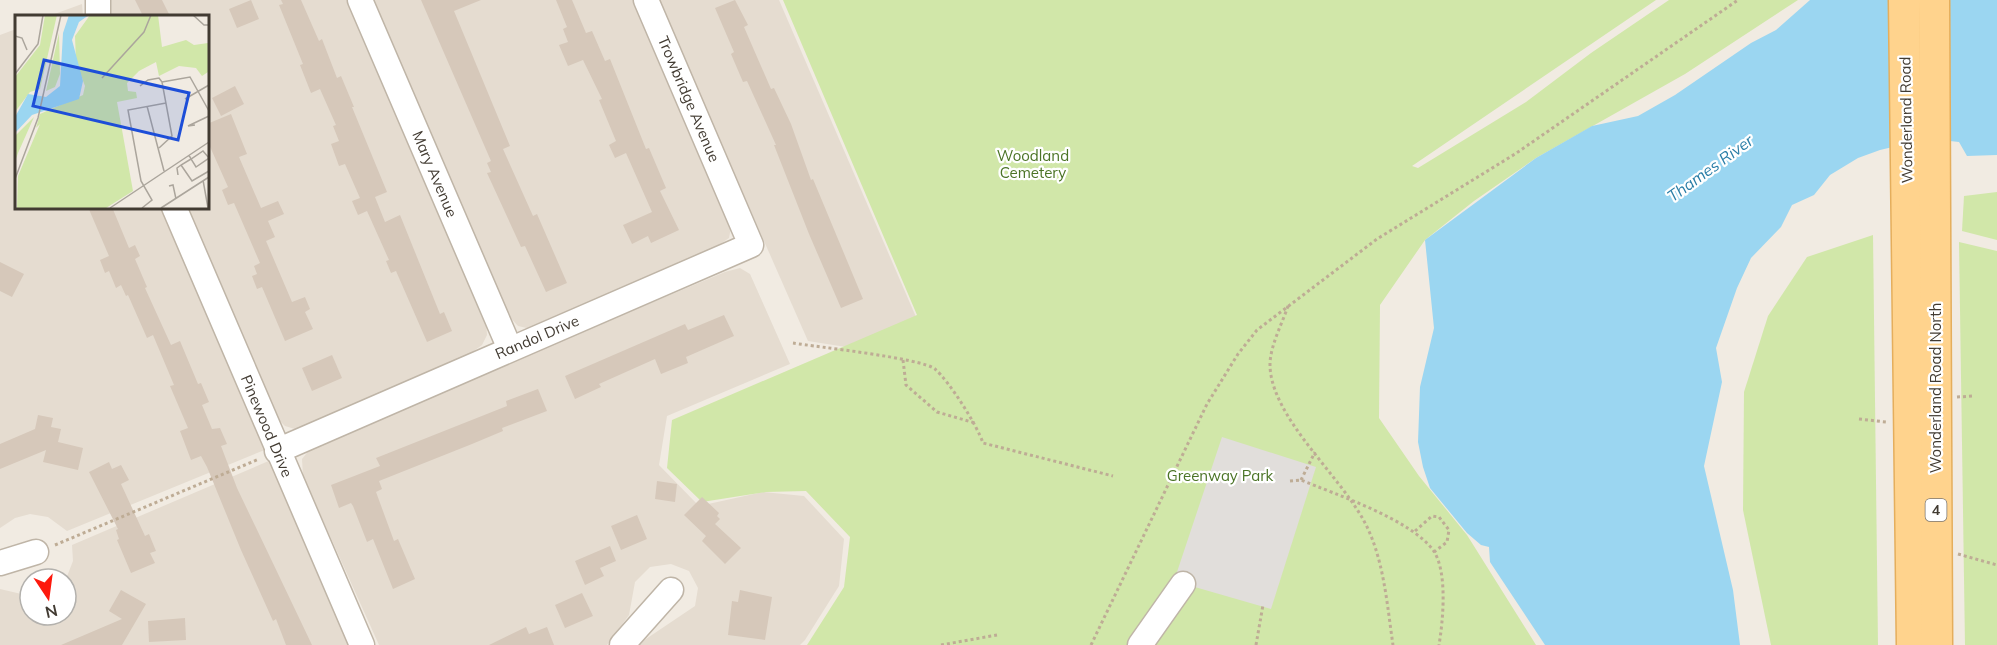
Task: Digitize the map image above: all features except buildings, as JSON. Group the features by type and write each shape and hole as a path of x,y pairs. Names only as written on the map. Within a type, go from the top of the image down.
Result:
{"main road":[{"name":"Wonderland Road","path":"1904,0 1921,240"},
{"name":"Wonderland Road","path":"1921,240 1934,0"},
{"name":"Wonderland Road North","path":"1912,645 1922,378 1921,240"},
{"name":"Wonderland Road North","path":"1922,378 1937,645"}],"street":[{"name":"Mary Avenue","path":"360,0 510,349"},
{"name":"Trowbridge Avenue","path":"646,0 732,199"},
{"name":"Randol Drive","path":"277,451 751,245 732,199"},
{"name":"Pinewood Drive","path":"174,208 362,645"},
{"path":"0,563 36,552"},
{"path":"1140,645 1183,584"},
{"path":"622,645 671,590"}],"path":[{"path":"1091,645 1221,380 1257,330 1377,239 1515,154 1738,0"},
{"path":"1288,305 1270,362 1272,385 1284,412 1316,452 1365,522 1374,547 1394,645"},
{"path":"793,343 903,360 934,368 976,424 983,443 1113,476"},
{"path":"903,360 906,385 937,412 976,424"},
{"path":"1953,398 1974,396"},
{"path":"1859,420 1891,423"},
{"path":"36,552 277,451"},
{"path":"1300,480 1316,452"},
{"path":"1290,481 1300,480 1351,500 1415,531 1434,552 1443,593 1439,645"},
{"path":"1415,531 1431,516 1439,517 1449,530 1445,543 1434,552"},
{"path":"1958,554 1997,565"},
{"path":"1256,645 1263,605"},
{"path":"941,645 997,635"}],"shaded area":[{"path":"108,0 347,0 486,320 487,335 482,345 471,353 298,430 285,426 278,419 185,208 208,208 208,15 108,15"},
{"path":"373,0 633,0 727,213 731,227 729,238 716,247 531,329 518,326 509,316"},
{"path":"658,0 779,0 935,361 808,341"},
{"path":"82,4 83,15 52,15"},
{"path":"15,29 15,208 162,208 267,449 67,531 48,517 30,514 15,518 0,528 0,35"},
{"path":"740,268 750,274 790,364 667,416 659,465 699,506 763,492 804,496 844,539 839,586 805,640 800,645 637,645 695,606 698,588 689,571 671,564 650,567 635,582 629,615 607,645 379,645 303,476 302,459 314,444 725,272"},
{"path":"1222,437 1316,467 1271,609 1174,581"},
{"path":"271,460 354,645 0,645 0,589 18,593 18,627 78,627 78,567 71,567 73,561 72,545"}],"green space":[{"path":"783,0 1656,0 1412,166 1418,168 1526,102 1591,53 1669,0 1798,0 1685,74 1536,158 1474,201 1425,240 1380,305 1379,418 1419,476 1467,535 1536,645 807,645 844,587 850,537 806,491 766,492 702,502 667,468 672,420 917,315"},
{"path":"1997,192 1997,240 1962,231 1964,196"},
{"path":"1873,235 1878,645 1771,645 1743,510 1744,392 1768,316 1807,257"},
{"path":"1959,242 1997,251 1997,645 1965,645"}],"water":[{"name":"Thames River","path":"1810,0 1997,0 1997,155 1967,156 1959,142 1950,141 1901,145 1858,158 1830,175 1814,195 1792,205 1781,227 1751,258 1737,288 1716,348 1722,382 1704,466 1733,590 1740,645 1545,645 1490,562 1489,547 1481,545 1467,533 1430,488 1423,467 1418,442 1420,387 1434,328 1425,240 1536,158 1592,126 1638,116 1675,95 1751,43 1776,30"}],"park label":[{"name":"Woodland Cemetery","path":"1033,164"},
{"name":"Greenway Park","path":"1220,475"}]}
